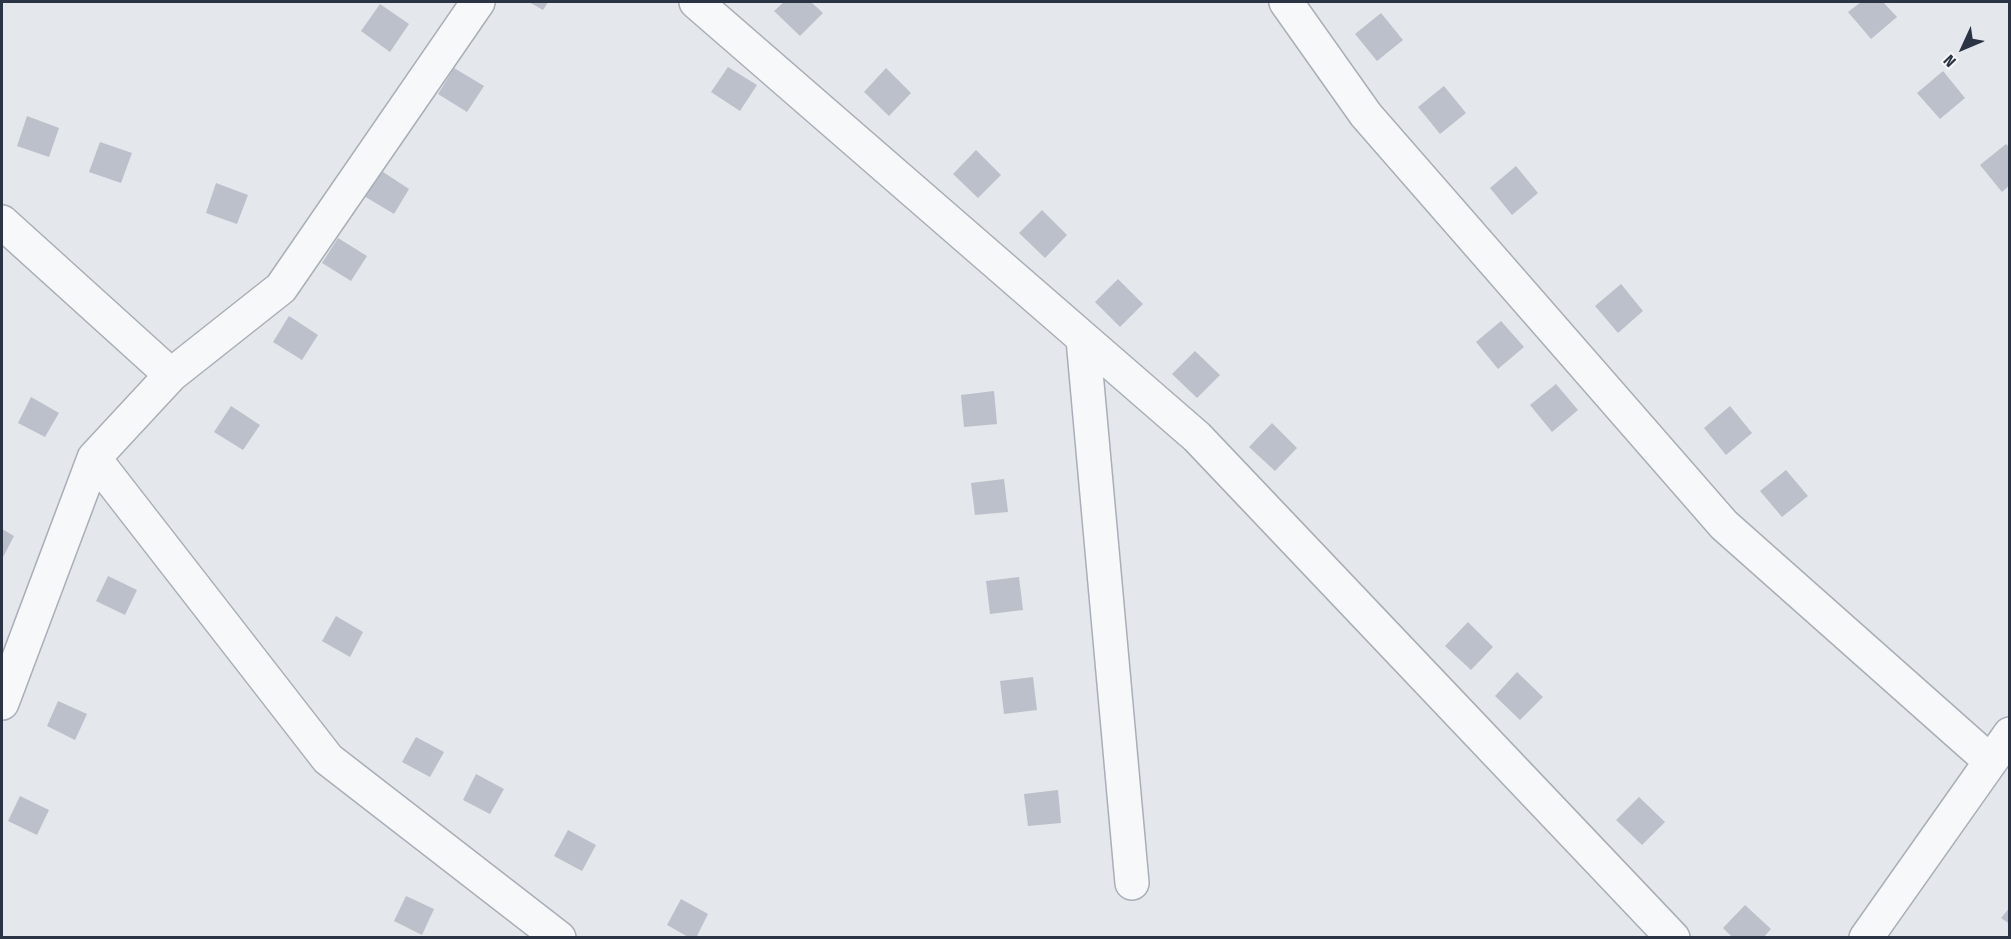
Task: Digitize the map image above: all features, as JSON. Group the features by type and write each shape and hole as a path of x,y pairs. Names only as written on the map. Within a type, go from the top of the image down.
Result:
{"street":[{"path":"2,703 94,458 171,375 281,288 478,2"},
{"path":"696,2 1197,437 1673,938"},
{"path":"1286,2 1366,115 1724,525 1990,761"},
{"path":"2,222 171,375"},
{"path":"1083,339 1132,883"},
{"path":"94,458 328,759 559,938"},
{"path":"1866,938 2010,734"}],"building":[{"path":"529,2 548,2 543,10"},
{"path":"784,2 811,2 823,13 800,36 774,11"},
{"path":"1861,2 1883,2 1897,17 1871,39 1848,12"},
{"path":"380,4 409,24 390,52 361,31"},
{"path":"1381,13 1403,40 1377,61 1355,34"},
{"path":"728,67 757,85 740,111 711,92"},
{"path":"454,68 484,86 467,112 438,94"},
{"path":"886,68 911,93 889,116 864,92"},
{"path":"1943,71 1965,98 1940,119 1917,93"},
{"path":"1444,86 1466,113 1440,134 1418,107"},
{"path":"27,116 59,128 49,157 17,146"},
{"path":"100,142 132,153 121,183 89,172"},
{"path":"2006,144 2010,148 2010,185 2002,192 1980,165"},
{"path":"976,150 1001,175 978,198 953,174"},
{"path":"1516,166 1538,193 1512,215 1490,188"},
{"path":"380,170 409,189 394,214 364,196"},
{"path":"216,183 248,195 237,224 206,213"},
{"path":"1042,210 1067,235 1045,258 1019,233"},
{"path":"338,238 367,256 351,281 322,263"},
{"path":"1118,279 1143,304 1120,327 1095,302"},
{"path":"1621,284 1643,311 1618,333 1595,306"},
{"path":"289,316 318,335 302,360 273,342"},
{"path":"1501,321 1524,347 1498,369 1476,342"},
{"path":"1195,351 1220,375 1197,398 1172,374"},
{"path":"1556,384 1578,410 1552,432 1530,405"},
{"path":"994,391 997,424 964,427 961,395"},
{"path":"31,397 59,413 45,437 18,423"},
{"path":"231,406 260,425 243,450 214,432"},
{"path":"1730,406 1752,433 1726,455 1704,428"},
{"path":"1272,423 1297,448 1275,471 1249,447"},
{"path":"1786,470 1808,496 1782,517 1760,491"},
{"path":"1004,479 1008,512 975,515 971,483"},
{"path":"2,529 14,536 2,559"},
{"path":"108,576 137,590 125,615 96,601"},
{"path":"1019,577 1023,610 990,614 986,581"},
{"path":"336,616 363,632 350,657 322,641"},
{"path":"1468,622 1493,647 1471,670 1445,646"},
{"path":"1517,672 1543,697 1520,720 1495,696"},
{"path":"1033,677 1037,710 1004,714 1000,681"},
{"path":"58,701 87,714 75,740 47,726"},
{"path":"416,737 444,752 430,777 402,762"},
{"path":"476,774 504,789 490,814 463,800"},
{"path":"1058,790 1061,823 1028,826 1024,794"},
{"path":"20,796 49,810 37,835 8,821"},
{"path":"1639,797 1665,822 1642,845 1616,820"},
{"path":"568,830 596,845 582,871 554,856"},
{"path":"406,896 434,909 422,935 394,921"},
{"path":"681,899 708,914 696,938 690,938 667,925"},
{"path":"1745,905 1771,929 1763,938 1733,938 1723,928"},
{"path":"2010,907 2010,924 2001,918"}]}
